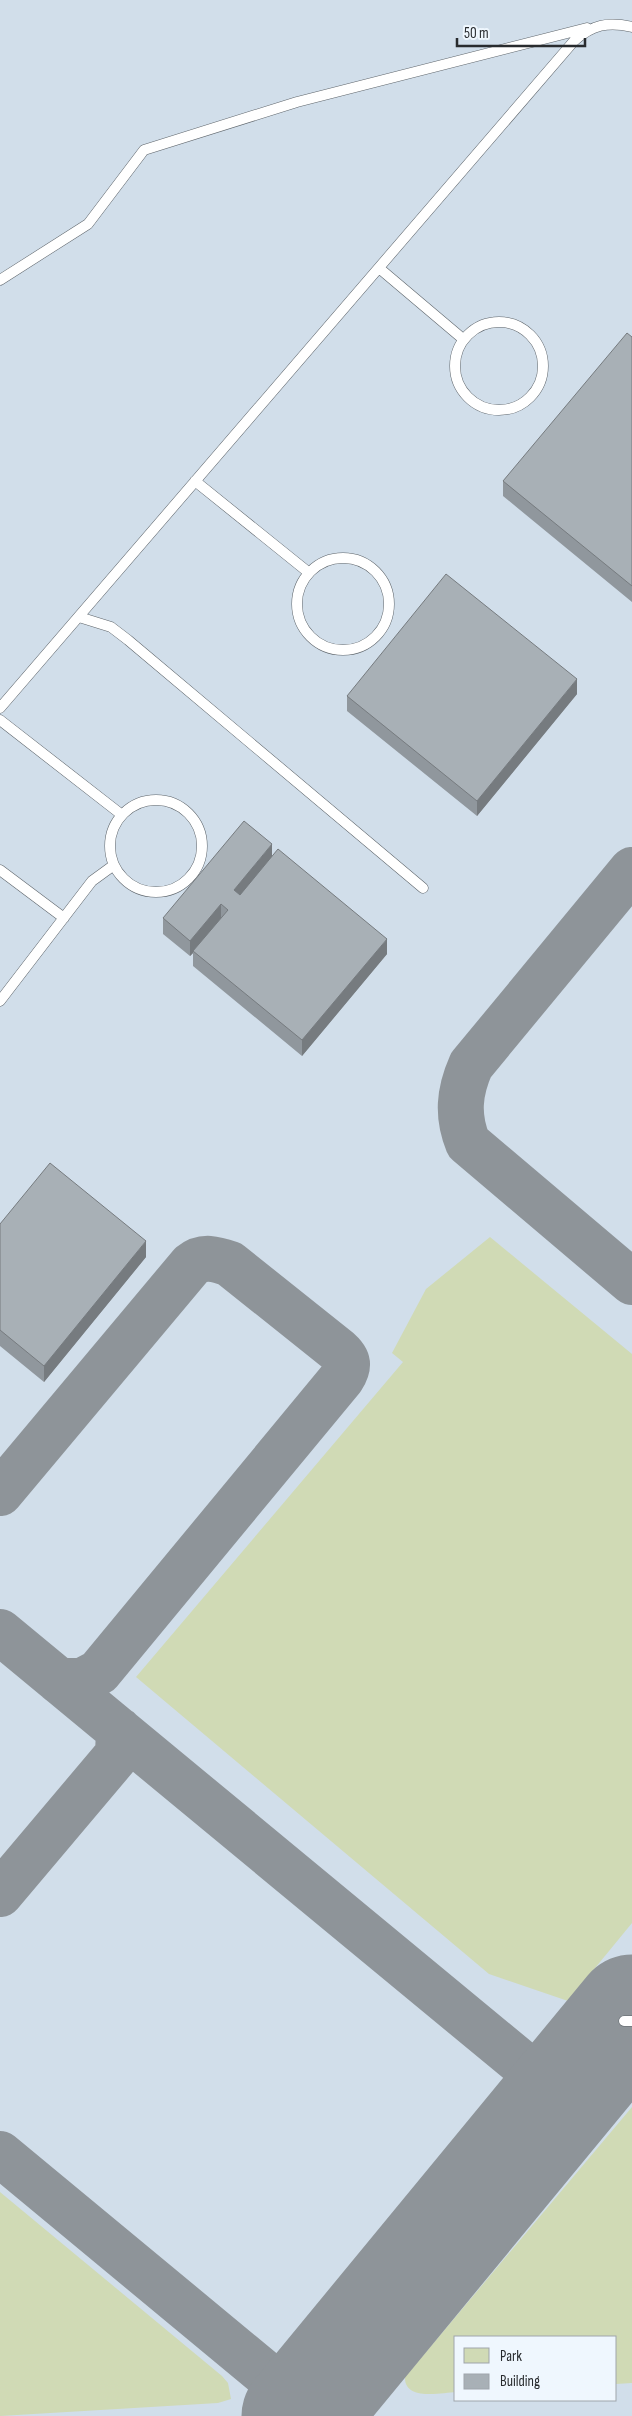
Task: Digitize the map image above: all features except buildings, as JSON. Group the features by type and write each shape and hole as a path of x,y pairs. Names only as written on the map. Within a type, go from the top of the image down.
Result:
{"lane":[{"path":"0,280 88,224 144,150 296,102 632,17"},
{"path":"2,703 574,41 586,30 603,24 618,24 632,27"},
{"path":"378,268 463,339"},
{"path":"501,321 515,324 528,332 537,343 543,356 544,371 540,384 532,396 520,406 505,410 490,410 476,405 465,395 457,382 454,368 456,353 463,339 480,326 501,321"},
{"path":"195,481 308,572"},
{"path":"349,557 363,562 376,570 384,583 389,597 389,612 384,626 374,638 361,646 346,650 330,648 316,642 304,631 298,616 296,600 300,585 308,572 320,563 334,558 349,557"},
{"path":"79,616 110,627 128,640 423,888"},
{"path":"0,720 122,815"},
{"path":"148,800 163,800 177,805 189,813 198,825 202,840 202,854 197,869 188,880 175,889 159,893 144,891 129,884 118,873 109,844 113,828 122,815 133,806 148,800"},
{"path":"0,1001 92,881 114,865"},
{"path":"0,870 64,918"}],"shaded area":[{"path":"0,0 632,0 632,2416 0,2416"}],"green space":[{"path":"490,1237 632,1354 632,1923 568,2001 489,1974 136,1677 403,1362 392,1353 426,1289"},
{"path":"632,2107 632,2383 617,2384 617,2336 454,2336 454,2392 417,2393 410,2390 406,2385 405,2377"},
{"path":"0,2192 222,2376 228,2383 231,2399 218,2403 0,2416"}],"taxiway":[{"path":"632,870 471,1065 464,1085 461,1104 462,1123 468,1143 632,1282"},
{"path":"0,1493 191,1265 200,1260 215,1259 230,1264 345,1357 347,1367 342,1378 99,1672 82,1681 59,1681"},
{"path":"0,1632 549,2086 555,2088 571,2085"},
{"path":"0,1894 118,1754 119,1730"},
{"path":"0,2154 291,2395 306,2396 320,2391"}],"runway":[{"path":"299,2416 632,2012"}]}
